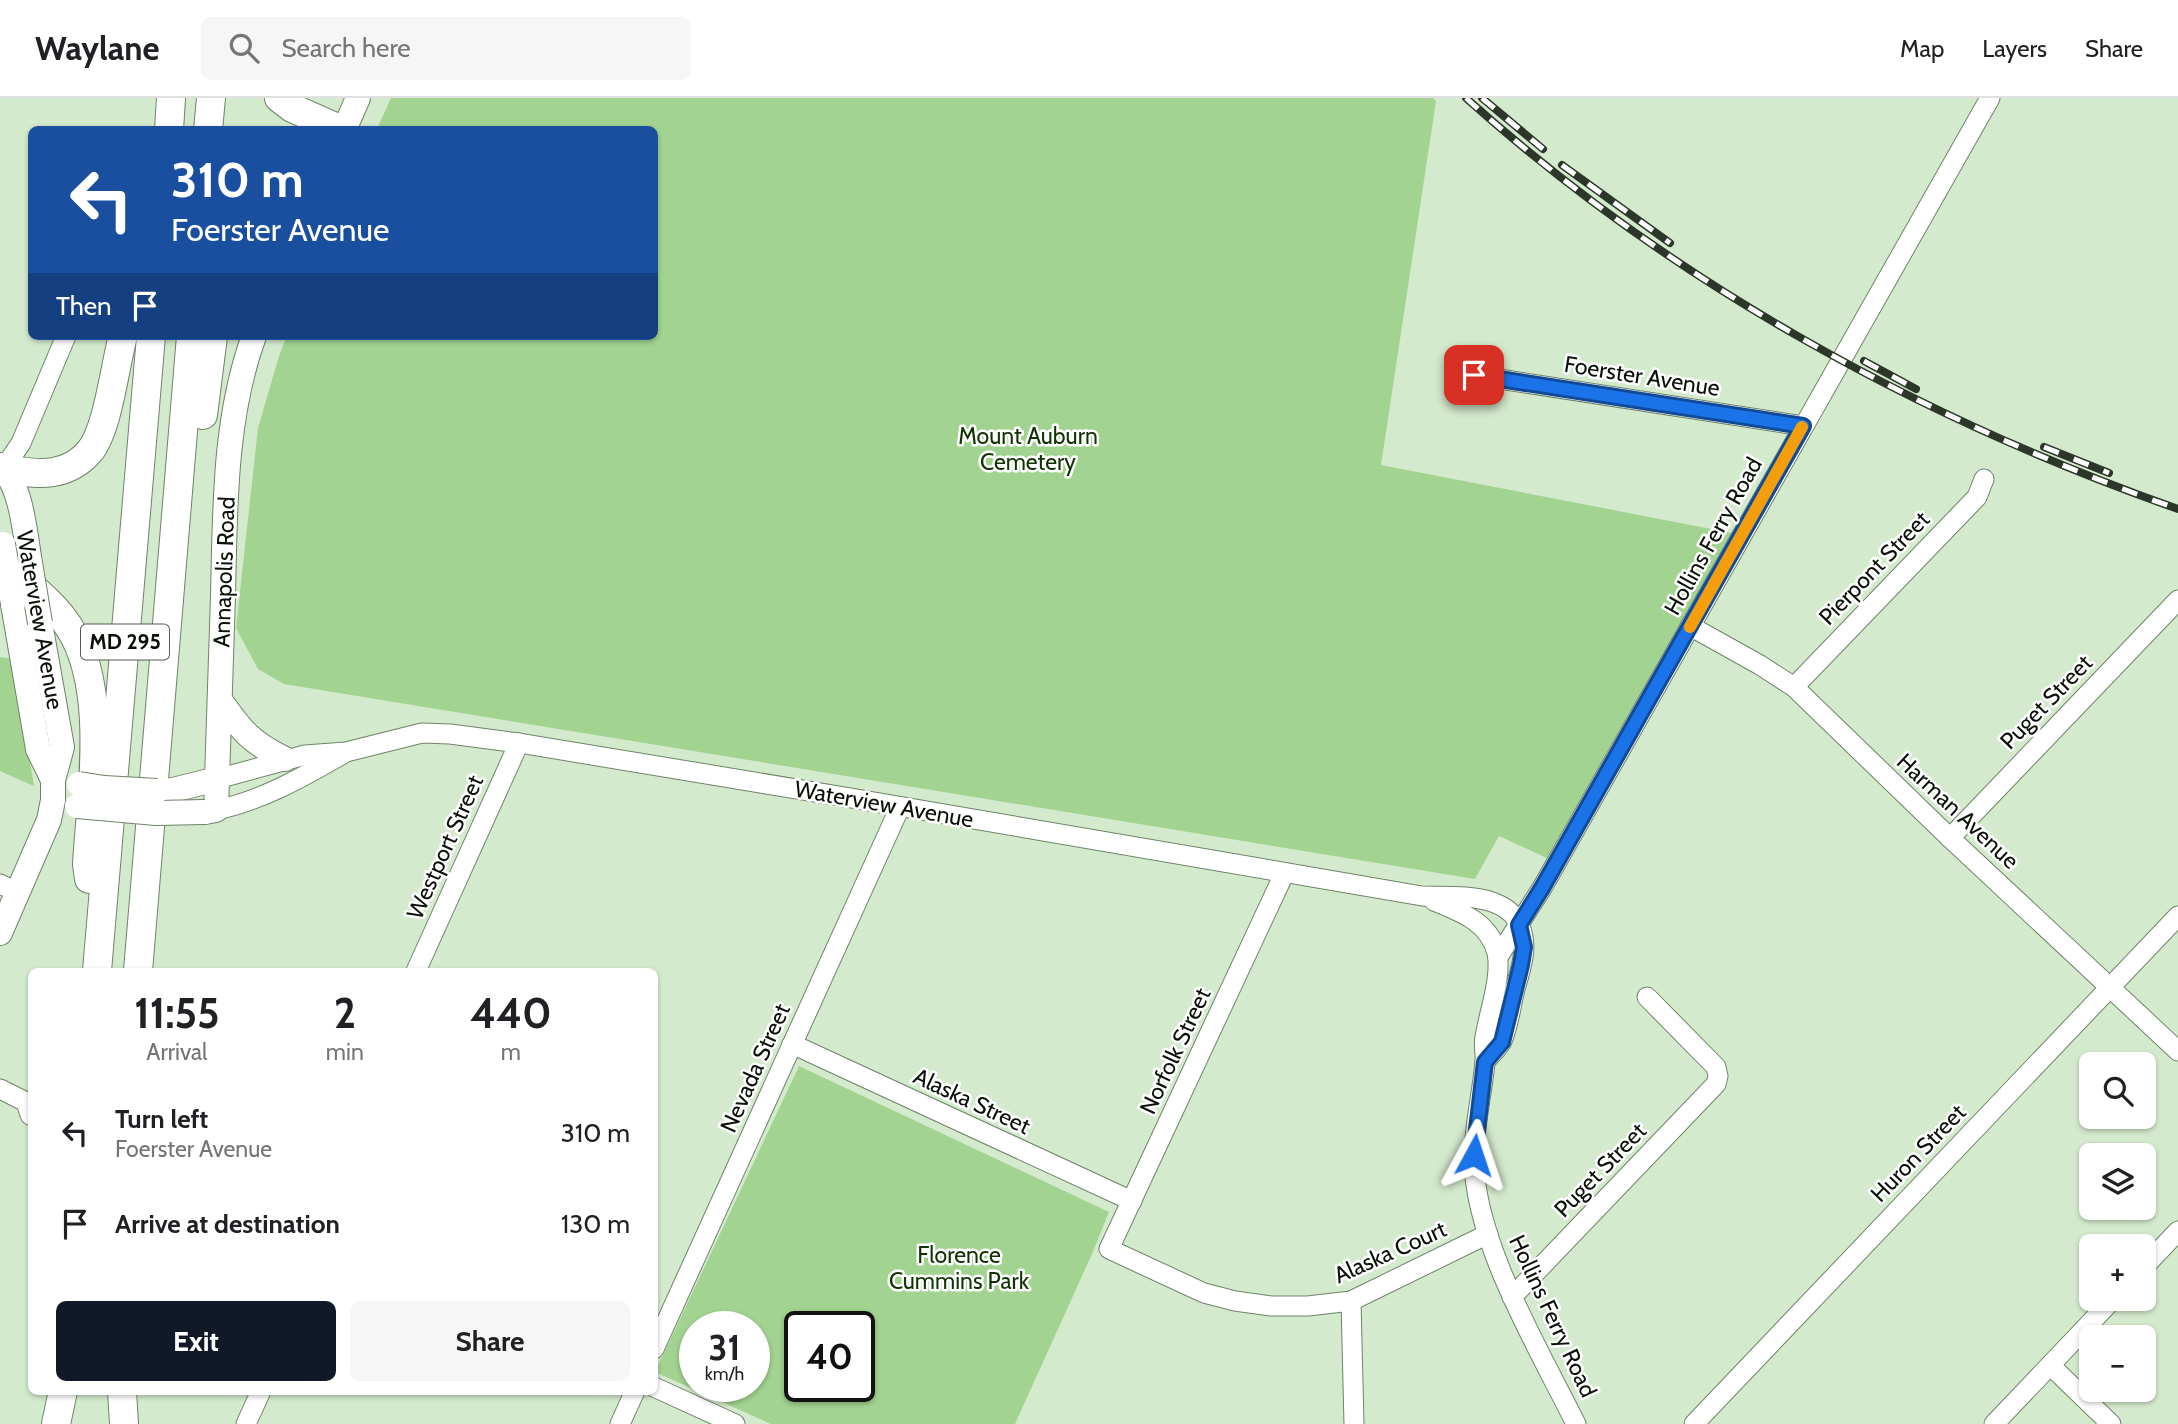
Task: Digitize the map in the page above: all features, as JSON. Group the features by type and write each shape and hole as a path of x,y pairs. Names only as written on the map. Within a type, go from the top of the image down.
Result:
{"highway":[{"path":"169,126 171,98"},
{"path":"208,126 211,98"},
{"path":"279,98 292,108 334,126"},
{"path":"1,469 54,472 74,465 90,451 96,443 104,418 122,340"},
{"name":"MD 295","path":"98,960 151,340"},
{"name":"MD 295","path":"138,968 191,340"},
{"path":"172,557 199,456 213,340"},
{"path":"1,544 60,615 75,638 88,670 94,735 87,864 98,960"},
{"path":"56,1424 62,1395"},
{"path":"68,1424 69,1395"},
{"path":"104,1424 106,1395"},
{"path":"122,1395 124,1424"}],"main road":[{"path":"345,126 358,98"},
{"name":"Annapolis Road","path":"211,811 220,700 230,453 240,383 253,340"},
{"name":"Waterview Avenue","path":"1,469 11,481 19,506 62,747 65,792"},
{"name":"Waterview Avenue","path":"1,544 38,749 65,792 156,813 211,811"},
{"path":"220,700 247,737 285,759"},
{"name":"Waterview Avenue","path":"65,792 104,788 173,790 212,780"},
{"path":"0,933 9,889 65,792"}],"street":[{"name":"Hollins Ferry Road","path":"1576,1424 1513,1297 1488,1234 1477,1189 1474,1155 1485,1062 1484,1041 1497,977 1496,951 1519,925 1542,888 1990,98"},
{"path":"1,469 21,443 64,340"},
{"name":"Foerster Avenue","path":"1474,375 1803,426"},
{"name":"Pierpont Street","path":"1794,687 1977,497 1984,480"},
{"name":"Puget Street","path":"1950,838 2178,600"},
{"name":"Harman Avenue","path":"1690,626 1794,687 1950,838 2178,1051"},
{"name":"Waterview Avenue","path":"212,780 305,755 346,752 422,733 450,733 1284,874 1422,896 1489,900 1504,908 1519,925"},
{"name":"Westport Street","path":"417,968 519,743"},
{"name":"Waterview Avenue","path":"211,811 258,797 310,773 346,752"},
{"name":"Nevada Street","path":"658,1340 900,807"},
{"name":"Norfolk Street","path":"1110,1250 1284,874"},
{"name":"Waterview Avenue","path":"1422,896 1473,918 1483,927 1496,951"},
{"name":"Huron Street","path":"1694,1424 2178,916"},
{"name":"Hollins Ferry Road","path":"1485,1062 1502,1042 1524,947 1519,925"},
{"name":"Puget Street","path":"1513,1297 1716,1084 1716,1067 1647,997"},
{"name":"Alaska Street","path":"792,1044 1132,1201"},
{"path":"0,1089 26,1102 28,1108"},
{"path":"2156,1254 2178,1231"},
{"name":"Alaska Court","path":"1110,1250 1204,1293 1271,1306 1308,1307 1351,1301 1488,1234"},
{"path":"1351,1301 1354,1424"},
{"path":"1994,1424 2102,1311"},
{"path":"2050,1365 2111,1424"},
{"path":"658,1389 735,1424"},
{"path":"246,1424 259,1395"},
{"path":"621,1424 633,1395"}],"green space":[{"name":"Mount Auburn Cemetery","path":"391,98 1433,98 1436,101 1381,465 1732,533 1547,858 1499,836 1475,879 284,684 258,669 236,628 258,428 285,340 658,340 658,126 378,126"},
{"path":"0,657 13,659 34,786 0,771"},
{"name":"Florence Cummins Park","path":"799,1066 1109,1212 1015,1424 771,1424 722,1402 770,1402 770,1311 684,1311"},
{"name":"Florence Cummins Park","path":"679,1321 679,1383 658,1373 658,1366"}],"railway":[{"path":"1466,98 1545,165 1627,227 1713,285 1802,338 1893,387 1986,432 2081,473 2178,509"},
{"path":"1482,98 1543,149"},
{"path":"1562,165 1670,243"},
{"path":"1864,361 1916,389"},
{"path":"2044,447 2109,473"}],"slow traffic":[{"path":"1690,627 1802,427"}],"route":[{"path":"1474,375 1803,426 1519,925 1524,947 1521,965 1502,1042 1485,1062 1474,1155"}]}
